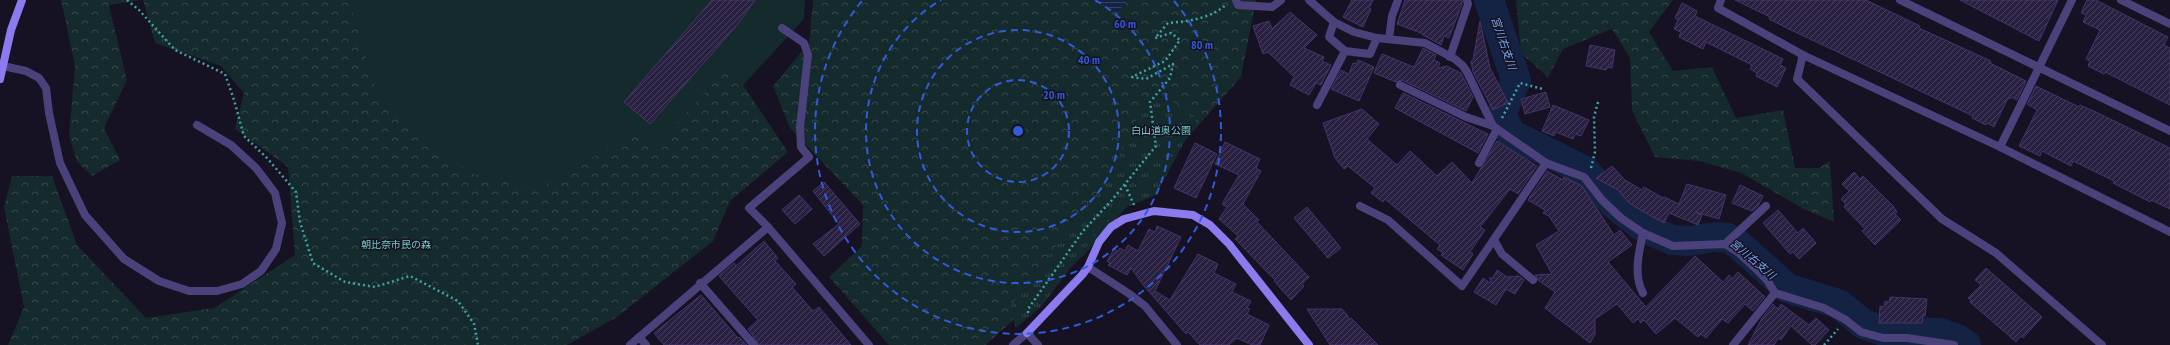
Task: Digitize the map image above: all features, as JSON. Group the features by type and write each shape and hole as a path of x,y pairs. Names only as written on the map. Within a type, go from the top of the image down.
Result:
{"street":[{"path":"0,79 11,30 22,0"},
{"path":"1236,0 1238,5 1272,7 1281,0"},
{"path":"1309,0 1334,22 1354,32 1377,38 1425,43 1450,57 1463,66 1495,128"},
{"path":"1389,39 1392,16 1398,0"},
{"path":"1450,57 1468,4 1467,0"},
{"path":"1721,0 1718,8 1803,56 2000,147 2170,232"},
{"path":"1900,0 2170,131"},
{"path":"2000,147 2072,0"},
{"path":"2121,0 2170,24"},
{"path":"1334,22 1329,37 1345,51 1370,54 1377,38"},
{"path":"782,28 804,43 808,55 800,127 802,147 809,157 749,208 768,227 869,345"},
{"path":"1316,105 1345,51"},
{"path":"1803,56 1797,79 1942,219 1996,253 2102,345"},
{"path":"3,66 26,71 39,78 46,88 49,113 60,163 85,215 124,259 159,281 189,291 217,291 242,284 262,271 276,249 282,223 275,193 256,168 231,145 197,125"},
{"path":"1400,85 1466,117 1495,128 1546,163 1584,177 1602,200 1621,218 1643,233 1673,246 1726,244 1739,253 1753,266 1767,280 1775,293 1824,308 1846,320 1861,332 1906,342 1954,345"},
{"path":"1479,163 1495,128"},
{"path":"1360,206 1388,220 1462,286 1546,163"},
{"path":"1726,244 1766,206"},
{"path":"1013,345 1027,333 1088,267 1099,242 1111,227 1139,214 1154,211 1193,215 1210,225 1229,244 1310,345"},
{"path":"630,345 700,283 768,227"},
{"path":"1643,233 1638,257 1638,283 1643,293"},
{"path":"1494,240 1502,254 1533,280"},
{"path":"1088,267 1145,306 1177,345"},
{"path":"700,283 754,345"},
{"path":"1733,345 1775,293"},
{"path":"1027,333 1038,345"},
{"path":"639,337 646,345"}],"path":[{"path":"128,0 175,50 225,74 244,136 267,158 296,192 300,222 313,263 345,282 375,287 410,276 458,301 474,324 478,345"},
{"path":"1027,333 1028,309 1083,231 1125,185 1156,146 1150,102 1170,78 1173,64 1146,79 1132,77 1165,61 1180,40 1171,34 1155,38 1168,23 1191,20 1213,14 1226,6 1230,0"},
{"path":"1495,128 1520,83 1543,89"},
{"path":"1584,177 1592,165 1595,152 1594,118 1598,102"},
{"path":"1125,185 1139,214"},
{"path":"1824,345 1846,320"}],"green space":[{"path":"61,0 141,0 109,5 127,80 104,128 120,160 92,176 77,162 69,135 75,66"},
{"name":"朝比奈市民の森","path":"143,0 350,0 350,5 377,93 448,158 473,174 537,189 632,135 658,143 726,70 737,76 788,152 730,201 713,241 617,317 567,345 8,345 24,307 4,207 12,176 52,176 77,245 146,318 214,308 295,255 288,167 235,129 244,93 221,66 155,43"},
{"path":"279,0 805,0 804,19 561,283"},
{"path":"813,0 1256,0 1241,77 1087,252 986,345 889,345 829,277 862,246 863,205 790,128 773,86 809,43"},
{"path":"1516,0 1673,0 1649,32 1673,71 1712,67 1736,118 1783,110 1795,168 1819,168 1830,161 1834,222 1804,209 1741,173 1699,161 1655,157 1632,110 1630,58 1612,29 1563,49 1548,77 1521,53"},
{"name":"白山道奥公園","path":"1151,87 1197,118 1156,195 1127,207 1106,221 1041,307 1016,328 1010,307 1112,172"}],"water":[{"path":"1091,0 1128,0 1117,13"}],"building":[{"path":"712,0 755,0 737,25 650,124 624,102"},
{"path":"1352,0 1373,0 1369,8 1371,9 1363,27 1343,17"},
{"path":"1405,0 1462,0 1462,4 1449,38 1444,36 1441,45 1423,34 1397,24"},
{"path":"1735,0 1866,0 1920,26 1919,28 1991,61 1990,63 2026,81 2017,100 2011,97 2010,99 2008,98 1994,127 1987,123 1986,125 1972,118 1973,116 1791,30 1769,19 1770,17"},
{"path":"1960,0 2058,0 2039,41"},
{"path":"2087,0 2096,0 2168,37 2164,45 2170,48 2170,105 2105,72 2104,74 2088,66 2090,61 2086,59 2100,30 2083,22 2086,15 2081,13"},
{"path":"1682,3 1697,11 1695,16 1783,59 1780,65 1786,68 1777,87 1756,76 1757,73 1750,69 1752,65 1706,42 1703,49 1679,37 1681,32 1674,29 1678,20 1675,18"},
{"path":"1290,12 1317,35 1304,48 1324,57 1322,61 1331,65 1321,85 1316,83 1309,95 1290,85 1294,77 1268,52 1263,54 1253,26 1269,21 1272,29"},
{"path":"1480,21 1490,68 1508,103 1493,110 1473,72 1471,61 1473,60"},
{"path":"1590,45 1615,50 1612,68 1607,67 1606,70 1586,66"},
{"path":"1423,48 1436,55 1434,60 1440,63 1438,68 1447,66 1461,73 1473,97 1466,111 1402,80 1396,82 1374,73 1382,54 1414,67"},
{"path":"1358,60 1374,67 1359,101 1331,89 1341,70 1349,74 1353,63 1356,64"},
{"path":"2036,86 2079,107 2080,105 2098,113 2170,148 2170,209 2151,200 2150,202 2113,183 2114,181 2073,161 2071,166 2042,151 2040,156 2019,146 2037,110 2027,104"},
{"path":"1546,92 1550,107 1525,114 1521,99"},
{"path":"1403,93 1488,134 1478,153 1395,108"},
{"path":"1553,105 1589,120 1581,136 1575,134 1573,139 1556,132 1554,136 1542,131"},
{"path":"1362,109 1379,124 1367,139 1397,165 1410,151 1437,176 1452,162 1472,183 1497,141 1537,166 1518,194 1510,189 1480,227 1485,230 1470,252 1473,254 1463,270 1441,255 1443,253 1437,249 1440,245 1385,199 1383,202 1371,193 1375,188 1348,166 1344,169 1335,158 1323,123"},
{"path":"1225,142 1260,159 1256,168 1261,171 1243,204 1259,220 1257,222 1309,277 1302,284 1304,286 1291,300 1274,281 1275,280 1235,239 1238,236 1219,219 1227,207 1222,204 1239,175 1215,164"},
{"path":"1195,143 1217,154 1196,198 1174,188"},
{"path":"1612,166 1625,180 1642,190 1644,187 1663,198 1664,197 1679,204 1687,184 1726,195 1719,219 1695,212 1702,215 1698,225 1669,213 1664,223 1629,203 1618,190 1596,178"},
{"path":"1547,171 1563,180 1564,177 1582,186 1614,235 1620,230 1632,245 1608,262 1646,307 1695,256 1723,282 1729,275 1732,279 1738,272 1765,297 1753,311 1745,304 1728,323 1722,319 1706,338 1701,334 1698,337 1675,318 1656,334 1644,320 1641,323 1638,319 1633,323 1617,304 1595,319 1595,334 1590,343 1545,308 1555,292 1538,280 1535,275 1552,274 1536,245 1559,231 1549,216 1543,213 1545,210 1528,200"},
{"path":"1854,172 1860,179 1863,176 1893,206 1897,212 1895,214 1901,220 1875,245 1862,231 1865,229 1844,207 1846,204 1841,199 1849,191 1842,184"},
{"path":"824,182 860,224 824,256 813,244 839,224 813,191"},
{"path":"1740,185 1763,196 1758,206 1752,211 1732,203"},
{"path":"799,195 812,209 795,224 782,210"},
{"path":"1307,207 1341,248 1328,258 1294,218"},
{"path":"1778,210 1798,233 1803,228 1816,243 1799,259 1793,252 1790,254 1763,223"},
{"path":"1157,226 1181,237 1155,291 1170,300 1198,254 1218,264 1214,273 1236,284 1232,292 1251,301 1247,308 1250,309 1247,314 1269,325 1260,345 1252,345 1237,338 1229,345 1200,345 1188,332 1186,334 1144,286 1131,268 1127,275 1108,265 1110,263 1107,261 1114,249 1118,251 1120,248 1125,251 1128,245 1138,251 1149,229 1155,232"},
{"path":"764,241 778,258 775,261 796,284 792,287 813,311 819,307 851,345 759,345 748,329 758,320 719,276 734,263 736,266"},
{"path":"1986,268 2042,317 2023,338 2021,336 2016,342 1970,302 1972,301 1968,298 1981,285 1975,280"},
{"path":"1497,270 1507,277 1519,276 1524,280 1515,294 1506,289 1496,305 1474,292 1483,278 1490,283 1491,280 1489,278 1493,278"},
{"path":"701,295 738,338 739,337 747,345 664,345 654,333"},
{"path":"1890,297 1927,299 1925,316 1923,316 1922,323 1879,323 1880,306 1884,307 1885,301 1889,302"},
{"path":"1773,304 1778,309 1781,304 1809,325 1816,318 1829,330 1815,345 1812,345 1791,326 1781,340 1778,338 1774,345 1748,345 1762,318"},
{"path":"1307,309 1342,309 1348,316 1349,320 1351,318 1378,345 1330,345"}],"waterway":[{"name":"宮川右支川","path":"1489,0 1516,80 1501,114 1511,134 1585,171 1614,204 1643,227 1672,240 1690,241 1714,237 1728,238 1738,244 1787,288 1839,304 1863,324 1883,331 1940,333 1957,339 1966,345"}]}
